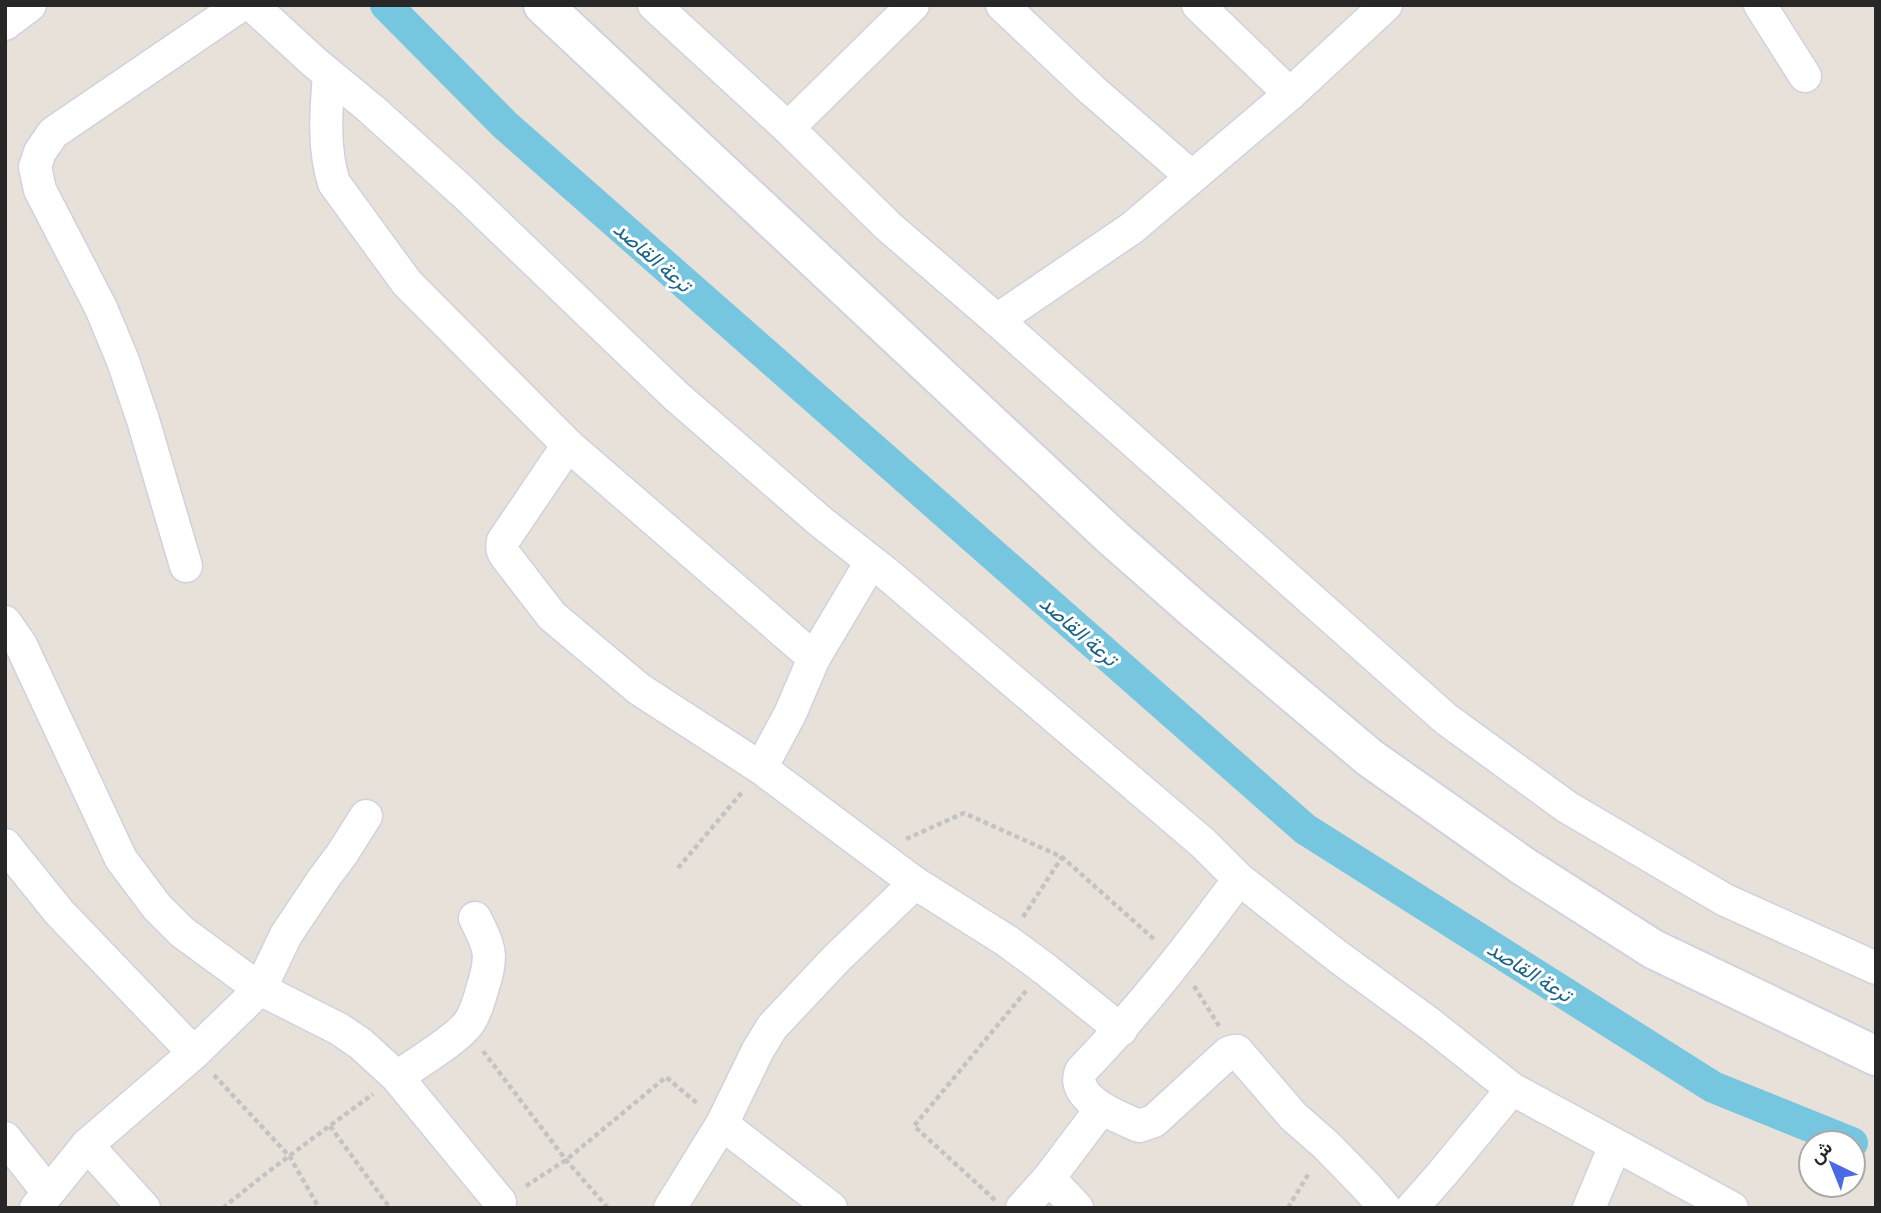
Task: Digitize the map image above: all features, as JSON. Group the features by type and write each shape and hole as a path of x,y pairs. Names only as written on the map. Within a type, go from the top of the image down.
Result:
{"street":[{"path":"5,24 30,5"},
{"path":"543,5 1113,538 1370,758 1523,866 1653,949 1876,1056"},
{"path":"653,5 788,128 888,226 1446,719 1567,807 1725,900 1876,968"},
{"path":"788,128 913,5"},
{"path":"1002,5 1092,90 1192,177"},
{"path":"1198,5 1290,94"},
{"path":"1760,5 1805,76"},
{"path":"186,566 123,361 101,308 40,190 35,167 40,152 53,133 238,7 371,109 463,192 676,397 1203,844 1239,879 1512,1089 1732,1208"},
{"path":"997,320 1132,228 1290,94 1380,7"},
{"path":"329,75 327,135 329,167 334,183 407,283 568,445 814,658"},
{"path":"568,445 503,541 503,552 552,616 639,689 761,768 915,883 1007,941 1121,1030"},
{"path":"761,768 790,714 814,658 871,562"},
{"path":"5,621 21,645 121,859 157,907 182,932 260,989 339,1029 361,1044 397,1077 500,1202"},
{"path":"5,1138 42,1200 87,1145 194,1053 260,989 286,935 366,816"},
{"path":"5,845 60,912 194,1053"},
{"path":"1239,879 1179,961 1121,1030 1081,1072 1081,1089 1101,1109 1139,1126 1154,1121 1228,1053 1234,1051 1293,1116 1326,1145 1385,1208"},
{"path":"670,1208 722,1124 772,1027 836,958 915,883"},
{"path":"397,1077 466,1028 475,1012 491,957 489,945 475,918"},
{"path":"1412,1208 1512,1089"},
{"path":"1023,1208 1101,1109"},
{"path":"722,1124 831,1208"},
{"path":"87,1145 144,1208"},
{"path":"1593,1205 1615,1146"},
{"path":"1049,1178 1077,1208"}],"path":[{"path":"678,868 761,768"},
{"path":"874,852 964,813 1062,857 1179,961 1234,1051"},
{"path":"1007,941 1062,857"},
{"path":"1004,1208 914,1126 1045,969"},
{"path":"466,1028 566,1160 608,1208"},
{"path":"194,1053 290,1157 319,1208"},
{"path":"223,1208 397,1077"},
{"path":"500,1202 566,1160 666,1077 722,1124"},
{"path":"330,1126 390,1208"},
{"path":"1288,1208 1326,1145"}],"waterway":[{"name":"ترعة القاصد","path":"386,5 505,125 1305,829 1713,1087 1817,1129"}]}
